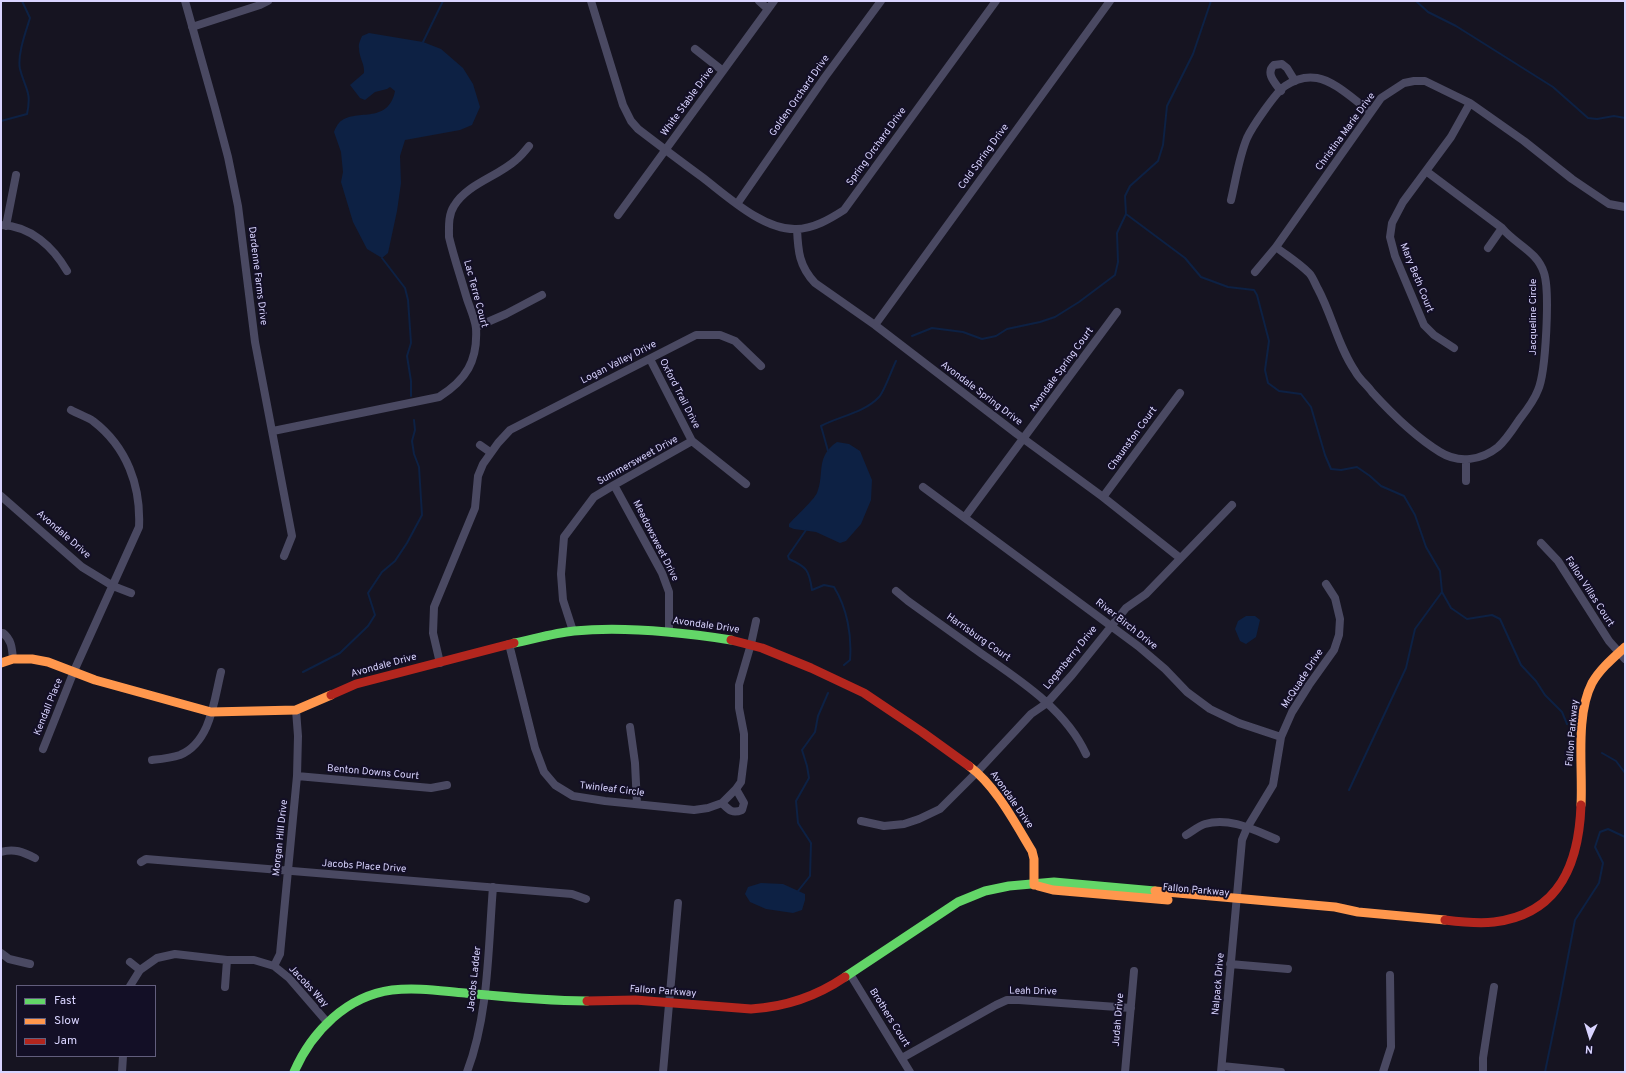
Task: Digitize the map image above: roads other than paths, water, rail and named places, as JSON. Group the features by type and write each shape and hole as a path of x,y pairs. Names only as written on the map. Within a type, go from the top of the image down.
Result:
{"street":[{"name":"Dardenne Farms Drive","path":"186,1 215,108 236,199 255,342 292,536 284,556"},
{"path":"192,26 260,5 268,1"},
{"name":"Spring Orchard Drive","path":"591,1 627,115 638,129 737,204 771,224 797,229 814,226 844,210 996,1"},
{"path":"759,1 768,9"},
{"name":"White Stable Drive","path":"618,215 774,1"},
{"name":"Golden Orchard Drive","path":"737,204 881,1"},
{"name":"Cold Spring Drive","path":"875,325 1110,1"},
{"path":"695,49 722,71"},
{"path":"1281,91 1270,74 1270,70 1274,65 1282,64 1287,68 1295,81"},
{"path":"1231,200 1248,136 1270,104 1284,87 1301,78 1316,78 1330,82 1370,112"},
{"name":"Christina Marie Drive","path":"1255,272 1276,247 1381,98 1404,83 1414,81 1425,81 1470,103 1609,204 1625,207"},
{"name":"Mary Beth Court","path":"1454,348 1434,335 1424,325 1394,256 1390,237 1392,223 1403,202 1451,137 1470,103"},
{"name":"Lac Terre Court","path":"273,431 439,397 464,377 471,365 475,352 476,327 449,237 449,224 453,207 463,194 516,160 529,146"},
{"name":"Jacqueline Circle","path":"1426,171 1502,228 1509,236 1536,256 1545,274 1547,290 1543,373 1539,390 1530,405 1499,446 1480,457 1466,460"},
{"path":"16,175 4,226 38,237 53,250 67,271"},
{"path":"1488,248 1502,228"},
{"name":"Avondale Spring Drive","path":"797,229 800,260 807,274 824,290 875,325 1024,439 1103,497 1180,558"},
{"path":"1276,247 1310,274 1322,296 1346,354 1355,371 1394,416 1441,453 1454,458 1466,460 1466,481"},
{"path":"476,327 542,295"},
{"name":"Avondale Spring Court","path":"964,517 1024,439 1117,312"},
{"name":"Logan Valley Drive","path":"440,663 433,632 434,607 475,508 478,476 483,464 490,452 510,430 696,335 720,335 735,341 761,366"},
{"name":"Oxford Trail Drive","path":"650,359 692,442 746,484"},
{"name":"Chaunston Court","path":"1103,497 1180,393"},
{"path":"71,410 92,420 106,432 118,446 129,467 140,507 139,528 74,671"},
{"name":"Summersweet Drive","path":"572,631 563,600 561,574 564,537 594,497 614,484 692,442"},
{"path":"480,445 490,452"},
{"name":"Meadowsweet Drive","path":"614,484 662,573 669,592 669,632"},
{"name":"River Birch Drive","path":"923,487 1149,655 1187,692 1210,708 1239,723 1281,737"},
{"name":"Avondale Drive","path":"1,496 82,567 113,586 131,593"},
{"name":"Loganberry Drive","path":"861,821 884,826 904,824 919,820 940,809 978,772 1031,714 1047,704 1072,675 1110,625 1126,608 1146,594 1232,505"},
{"name":"Fallon Villas Court","path":"1541,543 1558,561 1609,641 1623,653"},
{"name":"McQuade Drive","path":"1236,902 1242,840 1246,828 1273,785 1281,737 1292,712 1334,650 1339,635 1339,612 1335,598 1326,584"},
{"name":"Harrisburg Court","path":"896,591 1025,684 1066,722 1079,740 1086,754"},
{"name":"Avondale Drive","path":"751,644 756,621"},
{"name":"Avondale Drive","path":"1,663 13,659 32,659 48,662 95,680 211,712 296,710 356,684 509,644 572,631 624,630 687,633 751,644 811,668 864,693 978,772 1004,805 1032,851 1034,859 1034,885"},
{"path":"1,633 7,636 11,642 13,659"},
{"name":"Twinleaf Circle","path":"509,644 535,748 544,772 555,785 572,796 604,801 694,810 722,804"},
{"path":"736,789 744,803 742,810 736,812 730,811 722,804 741,782 744,758 744,734 739,708 739,685 751,644"},
{"name":"Fallon Parkway","path":"294,1072 311,1039 327,1022 364,998 387,991 404,989 424,990 561,1001 635,1000 751,1009 766,1008 797,1001 821,992 958,902 981,892 1002,887 1034,885 1053,890 1236,902 1334,914 1358,912 1462,922 1493,923 1510,920 1530,912 1543,903 1556,891 1566,877 1577,843 1582,779 1587,762 1592,705 1604,669 1623,653"},
{"name":"Kendall Place","path":"43,749 74,671"},
{"path":"152,760 179,755 194,746 202,737 208,726 221,672"},
{"name":"Morgan Hill Drive","path":"274,966 280,954 297,776 298,736 296,710"},
{"path":"630,727 635,763 637,804"},
{"name":"Benton Downs Court","path":"297,776 431,788 447,785"},
{"path":"1186,835 1204,824 1219,822 1234,823 1276,839"},
{"path":"1,852 9,850 19,851 35,858"},
{"name":"Jacobs Place Drive","path":"140,862 146,859 493,887 572,894 586,899"},
{"name":"Jacobs Ladder","path":"467,1072 480,1025 493,887"},
{"name":"Nalpack Drive","path":"1222,1069 1236,902"},
{"path":"664,1072 678,903"},
{"path":"1,953 9,959 30,964"},
{"name":"Jacobs Way","path":"131,985 140,970 157,958 175,954 227,960 254,960 274,966 289,978 327,1022"},
{"path":"225,987 227,960"},
{"path":"130,962 140,970"},
{"path":"1230,964 1288,969"},
{"name":"Judah Drive","path":"1125,1072 1134,971"},
{"name":"Brothers Court","path":"850,974 910,1072"},
{"path":"1384,1072 1391,1047 1390,975"},
{"path":"1483,1072 1494,987"},
{"name":"Leah Drive","path":"902,1058 1007,1000 1030,1000 1131,1008"},
{"path":"122,1057 122,1072"},
{"path":"1222,1069 1281,1072"}],"water":[{"path":"369,33 423,42 441,49 463,68 473,84 480,107 472,125 460,130 405,140 400,156 401,183 397,211 388,253 382,258 367,249 353,222 341,182 343,172 341,152 334,132 338,124 345,118 370,114 385,109 391,102 395,91 390,87 375,92 365,100 360,98 350,85 364,73 364,67 359,52 359,45 362,36"},
{"path":"837,442 849,444 860,451 872,480 871,500 861,524 846,541 840,543 816,532 789,527 789,524 817,493 823,459 830,448"},
{"path":"1246,616 1255,616 1260,620 1256,637 1246,644 1240,641 1235,629 1238,621"},
{"path":"761,883 783,884 805,894 802,910 793,913 766,909 750,902 745,894 748,887"}],"waterway":[{"path":"1,121 27,114 29,100 19,63 22,43 30,18 22,1"},
{"path":"423,42 443,1"},
{"path":"912,336 932,328 963,332 982,339 996,336 1007,329 1040,322 1055,317 1079,302 1115,275 1118,262 1117,233 1126,214 1125,196 1130,186 1158,161 1163,145 1167,106 1193,54 1211,1"},
{"path":"1416,1 1428,12 1456,26 1553,87 1588,118 1597,119 1614,116 1625,118"},
{"path":"1126,214 1185,258 1201,277 1228,287 1254,290 1257,295 1269,341 1265,370 1268,383 1279,391 1301,394 1311,407 1325,455 1331,469 1341,470 1357,467 1381,486 1404,496 1415,515 1426,547 1440,571 1442,592 1451,608 1467,619 1492,615 1500,619 1521,665 1536,681 1545,695 1562,712 1567,724"},
{"path":"382,258 405,288 408,300 411,343 407,356 411,381 411,396"},
{"path":"828,451 821,426 859,411 879,397 896,361"},
{"path":"303,672 340,653 368,626 375,615 368,593 382,572 395,561 407,543 422,515 419,467 414,454 412,441 415,430 414,420"},
{"path":"806,530 788,556 789,559 800,564 806,570 810,578 812,590 824,585 834,587 839,595 848,622 850,641 850,660 844,665"},
{"path":"1349,790 1406,668 1415,629 1442,592"},
{"path":"798,891 810,876 811,843 798,823 796,801 809,778 802,750 815,732 818,716 828,693"},
{"path":"1602,753 1616,761 1625,773"},
{"path":"1545,1072 1575,920 1599,883 1603,863 1595,847 1600,832 1608,829 1625,837"}]}
